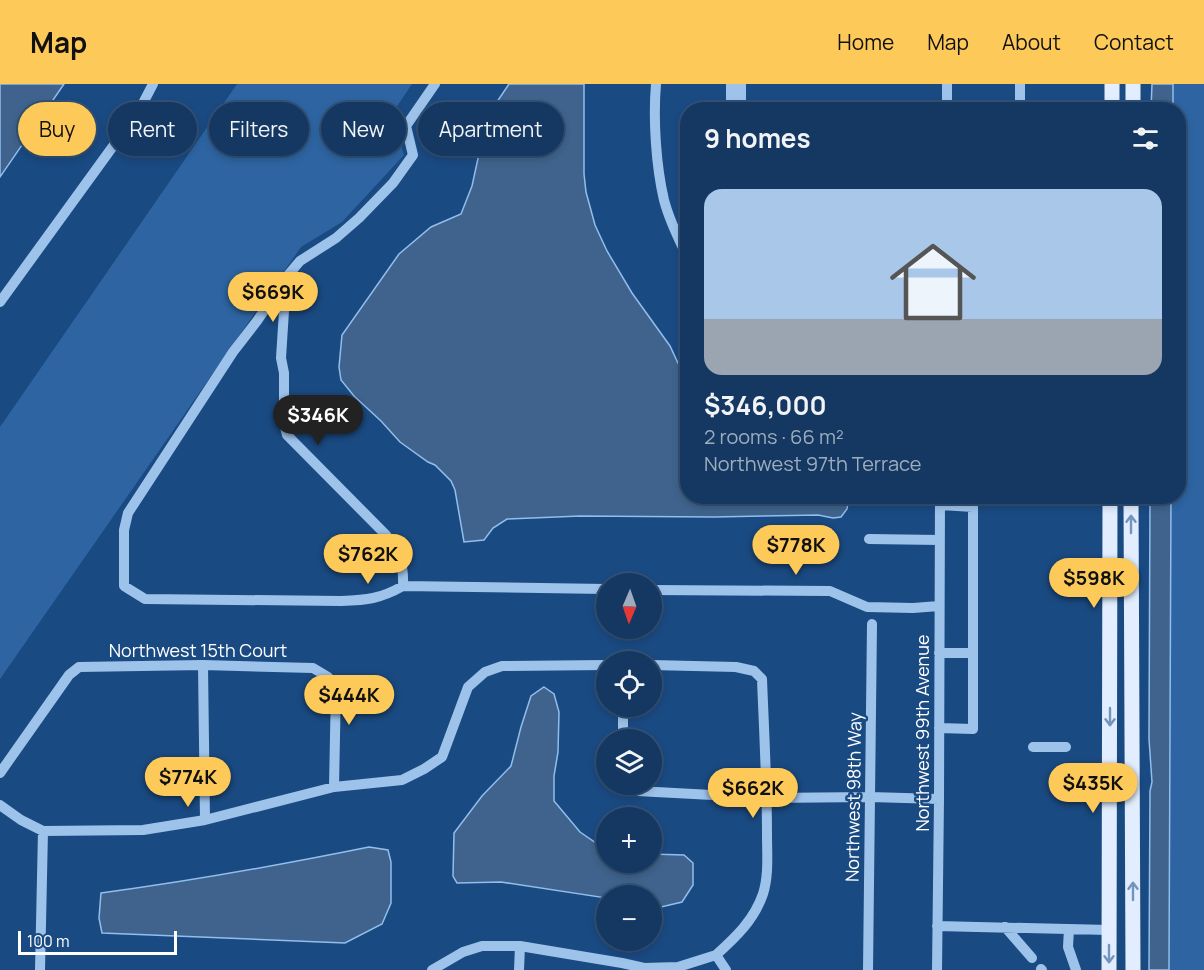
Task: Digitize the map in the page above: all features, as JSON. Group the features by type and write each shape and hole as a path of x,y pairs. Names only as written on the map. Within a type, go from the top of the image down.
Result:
{"main road":[{"path":"1112,84 1112,102"},
{"path":"1133,84 1133,102"},
{"path":"1109,970 1110,504"},
{"path":"1131,504 1133,970"}],"street":[{"path":"0,302 140,109 153,84"},
{"path":"435,84 406,126 413,156 393,183 359,218 336,238 300,261 233,352 128,513 124,530 124,586 145,599 341,601 369,600 403,586 596,589"},
{"path":"656,84 656,148 664,199 680,241"},
{"path":"731,84 731,102"},
{"path":"741,84 741,102"},
{"path":"947,84 947,102"},
{"path":"1020,84 1020,102"},
{"path":"290,274 285,295 281,358 284,373 284,423 287,435 387,535 396,549 404,570 403,586"},
{"name":"Northwest 99th Avenue","path":"936,970 941,504"},
{"path":"939,728 973,729 972,507 956,504"},
{"path":"869,539 940,540"},
{"path":"662,590 830,591 867,607 939,606"},
{"name":"Northwest 98th Way","path":"868,970 872,624"},
{"path":"939,653 972,652"},
{"path":"1110,658 1131,659"},
{"path":"203,665 205,820"},
{"name":"Northwest 15th Court","path":"0,773 69,675 79,667 203,665 313,668 328,677 336,687 334,787"},
{"path":"0,805 43,831 143,830 205,820 334,787 402,780 442,757 468,687 484,672 502,666 596,665"},
{"path":"432,970 445,967 463,952 482,946 520,946 622,967 678,967 716,955 741,932 763,893 767,865 767,798 762,679 754,671 736,667 662,665"},
{"path":"1033,747 1066,747"},
{"path":"662,792 767,798 939,799"},
{"path":"40,970 43,831"},
{"path":"937,926 1109,930"},
{"path":"1005,927 1032,958"},
{"path":"1069,929 1068,947 1076,970"},
{"path":"519,970 520,946"},
{"path":"716,955 726,970"}],"shaded area":[{"path":"0,84 64,84 52,102 18,102 18,151 0,177"},
{"path":"237,84 412,84 400,102 321,102 321,156 403,156 342,222 301,247 0,679 0,427 187,156 197,156 197,142 209,125 209,156 309,156 309,102 225,102"},
{"path":"509,84 584,84 584,174 586,192 595,225 607,251 632,293 670,346 680,367 680,504 848,504 841,517 818,515 580,516 507,519 493,528 484,540 464,542 455,490 451,481 435,465 400,442 354,396 341,380 339,367 342,335 399,254 431,227 461,214 472,186 479,156 564,156 564,102 497,102"},
{"path":"1152,84 1173,84 1173,102 1151,102"},
{"path":"1173,84 1204,84 1204,970 1169,970 1171,504 1186,504 1186,102 1173,102"},
{"path":"1150,504 1171,504 1169,970 1149,970 1150,791 1152,782 1149,739"},
{"path":"544,687 554,694 559,712 554,801 580,832 596,843 596,873 662,873 662,854 684,855 693,863 693,885 682,902 662,907 662,885 596,885 596,896 501,882 457,883 453,876 454,833 482,796 511,766 531,696"},
{"path":"369,847 388,850 391,862 391,903 382,924 345,943 102,933 99,918 101,893 235,872"}]}
